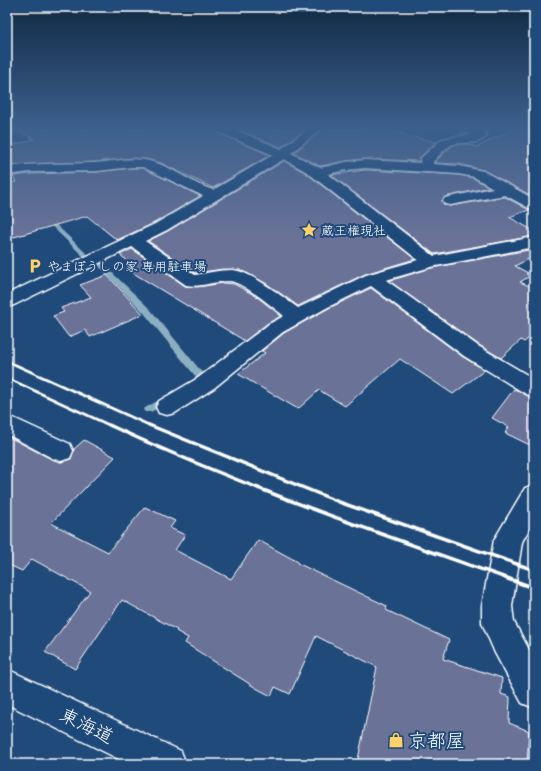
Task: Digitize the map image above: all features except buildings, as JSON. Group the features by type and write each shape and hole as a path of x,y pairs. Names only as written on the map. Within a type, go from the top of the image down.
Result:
{"street":[{"path":"7,171 36,167 98,167 120,165"},
{"path":"150,165 204,192 214,195"},
{"path":"7,282 14,297 161,226 265,165"},
{"path":"303,165 317,173 431,262"},
{"path":"317,173 356,165"},
{"path":"380,165 468,172 485,178 534,205"},
{"path":"450,201 506,190"},
{"path":"133,240 192,281 233,275 257,287 297,316"},
{"path":"167,407 206,383 255,344 297,316 372,279 395,271 431,262 534,242"},
{"path":"372,279 410,305 490,365 534,389"},
{"path":"7,424 62,451"},
{"path":"534,496 508,540 497,606 498,623 506,642 534,691"},
{"name":"東海道","path":"7,686 168,764"}],"waterway":[{"path":"45,217 86,256"},
{"path":"99,263 147,311 202,378 194,382"},
{"path":"148,410 168,398"}],"railway":[{"path":"7,361 151,426"},
{"path":"7,378 111,426"},
{"path":"109,425 257,488 509,579"},
{"path":"149,425 339,502 534,570"},
{"path":"506,578 534,588"}],"place":[{"name":"蔵王権現社","path":"309,230"},
{"name":"やまぼうしの家 専用駐車場","path":"35,266"},
{"name":"京都屋","path":"396,740"}]}
